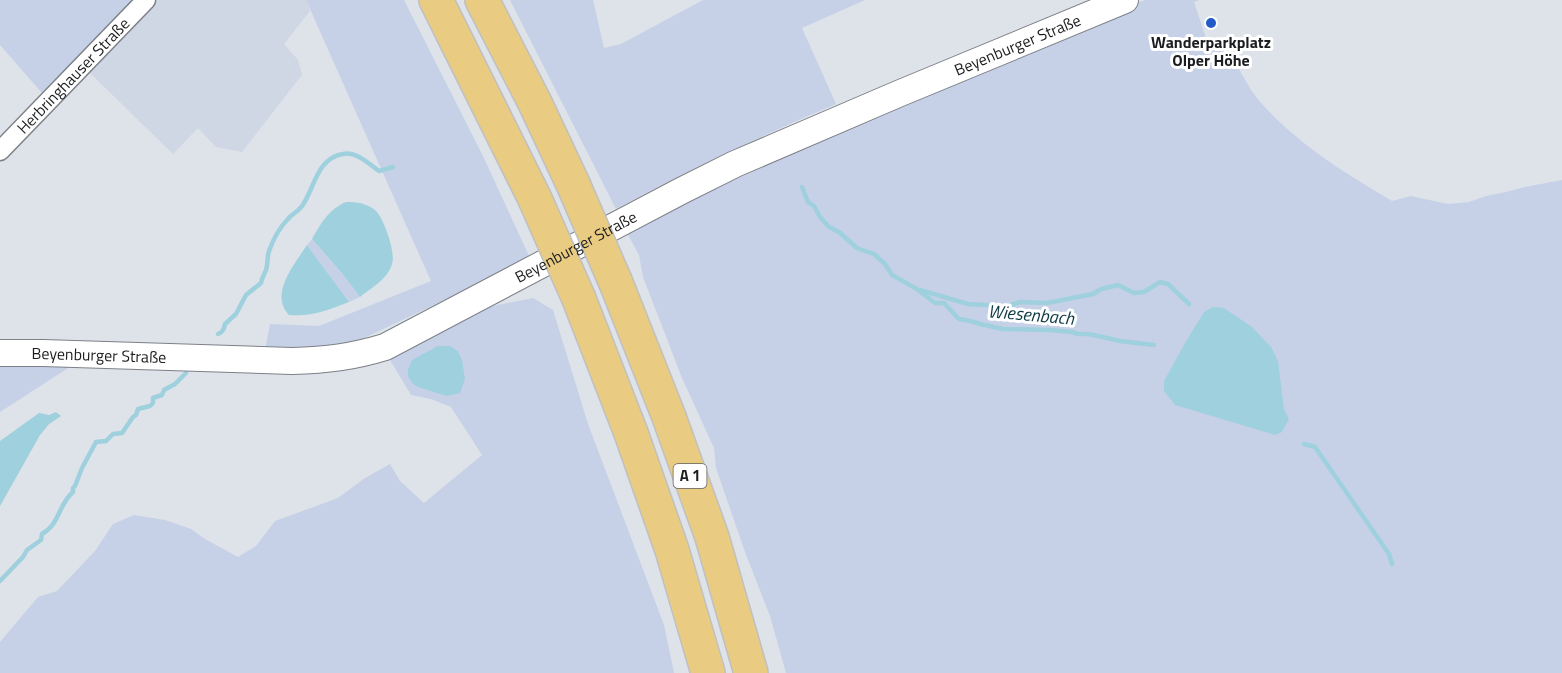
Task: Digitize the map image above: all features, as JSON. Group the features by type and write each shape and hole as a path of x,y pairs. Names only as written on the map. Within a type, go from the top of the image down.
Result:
{"highway":[{"name":"A 1","path":"436,0 535,199 579,298 669,539 708,673"},
{"name":"A 1","path":"482,0 535,103 616,283 669,417 712,537 751,673"}],"main road":[{"name":"Beyenburger Straße","path":"0,353 292,361 346,358 385,347 735,164 1125,0"}],"street":[{"name":"Herbringhauser Straße","path":"0,151 146,0"}],"shaded area":[{"path":"0,0 135,0 42,93 0,45"},
{"path":"158,0 306,0 310,11 284,44 298,60 302,75 242,152 216,147 198,128 173,154 88,71"},
{"path":"306,0 404,0 483,156 529,256 474,286 362,339 339,346 265,350 270,324 319,326 431,281"},
{"path":"510,0 593,0 604,48 621,44 703,0 865,0 802,28 836,104 724,154 616,209"},
{"path":"1145,0 1199,0 1194,2 1210,50 1227,44 1252,91 1276,119 1323,157 1392,201 1411,196 1448,204 1469,202 1486,196 1562,180 1562,673 786,673 770,616 716,468 714,448 682,378 643,277 639,255 627,233 686,201 899,102"},
{"path":"346,202 369,206 376,211 386,228 391,245 393,259 390,269 379,283 360,297 312,239 330,213"},
{"path":"312,239 360,297 349,302 307,245"},
{"path":"307,245 349,302 312,314 289,315 283,307 282,289 290,270"},
{"path":"533,298 553,310 588,424 664,625 674,673 0,673 0,642 38,597 57,591 95,551 113,524 134,515 165,520 191,529 238,557 256,546 275,521 338,498 365,478 390,464 400,481 424,503 482,455 451,407 431,399 411,395 387,355 483,308"},
{"path":"1213,307 1224,308 1252,327 1271,347 1278,361 1284,409 1289,419 1282,432 1275,435 1175,405 1164,391 1164,381 1185,343 1204,312"},
{"path":"438,346 450,346 458,351 465,379 460,393 447,396 418,387 408,376 412,360"},
{"path":"0,361 76,363 0,412"},
{"path":"56,412 61,416 49,424 40,435 0,506 0,441 39,413 49,415"}],"waterway":[{"path":"218,334 236,314 246,295 261,283 267,268 269,251 277,234 302,206 318,173 328,161 343,154 353,154 379,171 393,167"},
{"name":"Wiesenbach","path":"802,187 808,202 814,206 829,227 839,232 857,248 874,254 885,264 892,275 917,289 935,303 944,303 959,319 1003,329 1072,332 1154,345"},
{"name":"Wiesenbach","path":"920,290 968,304 1004,306 1020,302 1047,303 1093,294 1101,289 1118,285 1134,293 1144,292 1160,282 1168,284 1189,304"},
{"path":"0,581 27,550 41,540 42,534 56,520 64,503 73,492 82,468 96,442 106,441 113,434 122,433 138,409 150,406 153,398 162,395 164,390 175,384 186,373"},
{"name":"Wiesenbach","path":"1304,444 1315,447 1389,554 1392,564"}],"place":[{"name":"Wanderparkplatz Olper Höhe","path":"1211,23"}]}
